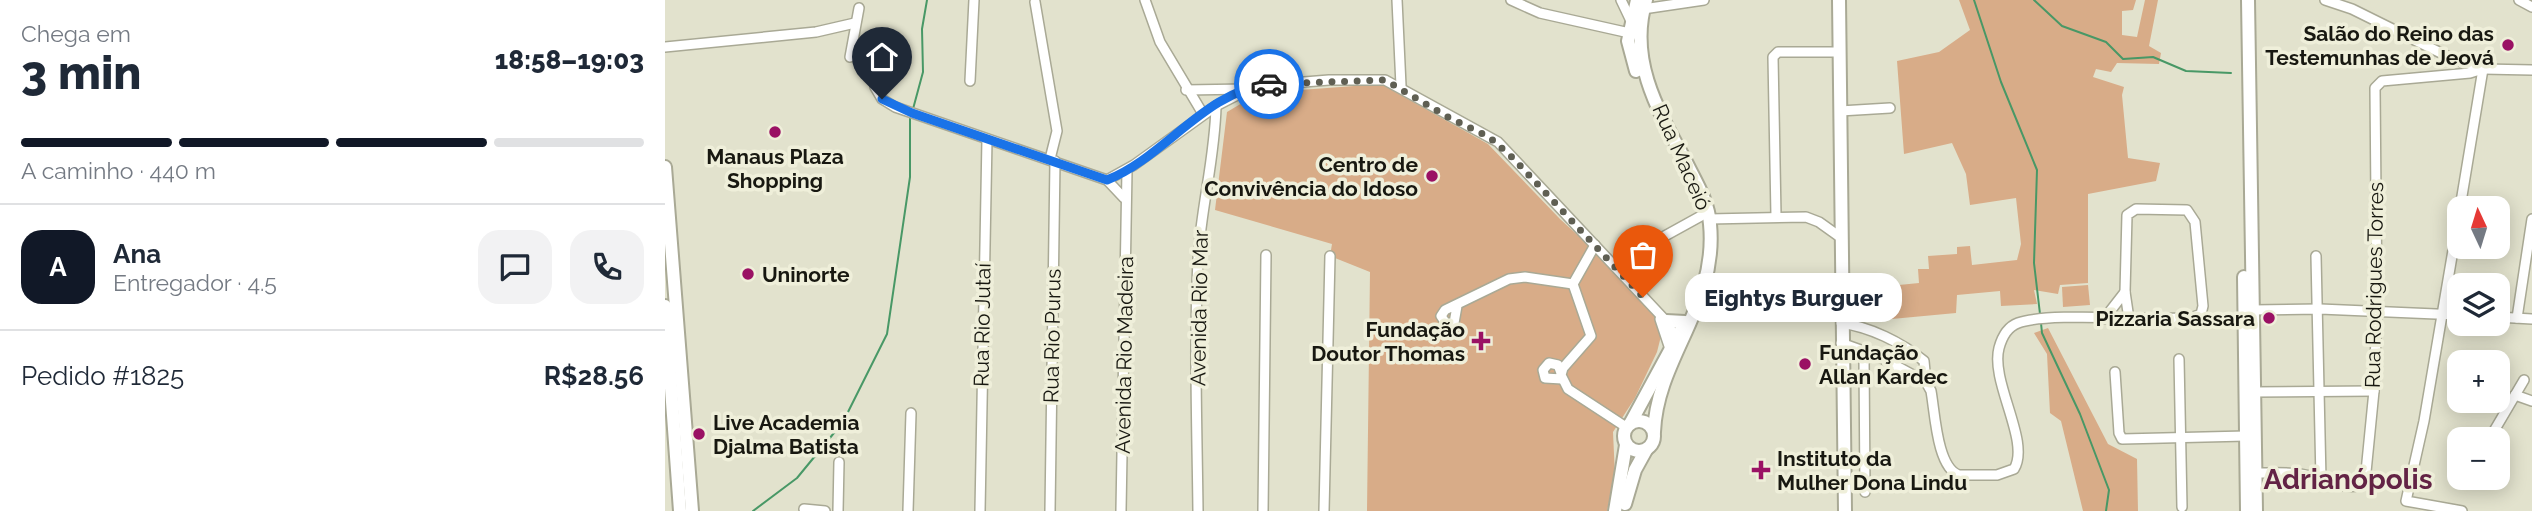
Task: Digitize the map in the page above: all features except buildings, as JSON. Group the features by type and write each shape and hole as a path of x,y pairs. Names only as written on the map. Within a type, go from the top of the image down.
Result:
{"main road":[{"path":"1839,0 1845,511"},
{"path":"2241,0 2247,511"},
{"path":"2248,0 2256,511"},
{"name":"Rua Maceió","path":"1642,3 1633,30 1643,68 1704,198 1705,218 1702,264 1694,302 1675,345 1656,401 1654,432"},
{"path":"665,167 692,511"},
{"name":"Rua Maceió","path":"1628,425 1675,345 1704,288 1711,247 1705,218"},
{"path":"665,306 679,508"},
{"path":"1662,318 1685,322"},
{"path":"1615,511 1626,445 1623,436 1628,425 1644,422 1654,432 1654,440 1635,470 1623,511"},
{"path":"1626,445 1635,451 1646,450"}],"street":[{"path":"970,81 974,0"},
{"path":"1145,0 1160,42 1186,90 1203,114"},
{"path":"1397,0 1401,86"},
{"path":"1511,0 1549,16 1633,30"},
{"path":"1621,0 1633,30"},
{"path":"1642,3 1704,0"},
{"path":"2325,0 2407,35 2453,59 2483,69 2532,70"},
{"path":"2519,0 2532,7"},
{"name":"Rua Rio Purus","path":"1035,2 1057,131 1053,160 1051,511"},
{"path":"850,57 852,34 859,8"},
{"path":"665,47 816,32 855,23"},
{"path":"816,32 852,34"},
{"path":"1776,216 1773,57 1778,52 1839,52"},
{"path":"2462,196 2483,69"},
{"name":"Rua Rodrigues Torres","path":"2322,480 2358,486 2362,485 2366,477 2374,391 2377,310 2375,88 2382,81 2470,73 2483,69"},
{"path":"1186,90 1248,89 1278,83 1378,79 1401,86 1448,117 1498,142 1662,318 1675,345"},
{"path":"875,87 882,99 895,107 1107,180 1125,200"},
{"path":"1107,180 1126,170 1203,114 1248,89"},
{"name":"Avenida Rio Mar","path":"1198,511 1198,259 1202,216 1216,148 1216,106"},
{"path":"1840,111 1890,108"},
{"name":"Rua Rio Jutaí","path":"980,511 987,139"},
{"name":"Avenida Rio Madeira","path":"1121,511 1126,170"},
{"path":"1841,323 1855,325 1888,338 1919,356 1926,367 1926,382 1935,411 1940,449 1949,469 1965,475 2010,472 2017,465 2017,446 2002,386 1998,353 2002,337 2010,328 2032,320 2129,319 2189,317 2201,314 2203,306 2195,222 2191,213 2179,208 2129,211 2126,219 2125,292 2129,319"},
{"path":"1614,264 1705,218 1806,217 1819,222 1840,237"},
{"path":"2517,318 2532,219"},
{"path":"1595,245 1585,257 1573,284 1591,336 1561,376 1568,389 1628,425"},
{"path":"1263,511 1266,255"},
{"path":"1324,511 1330,256"},
{"path":"2256,473 2300,474 2322,480 2316,256"},
{"path":"2451,259 2406,501 2462,511"},
{"path":"1457,306 1509,279 1525,277 1573,284"},
{"path":"2104,319 2125,292"},
{"path":"2253,310 2377,310 2447,314"},
{"path":"2510,318 2532,319"},
{"path":"1841,343 1885,358 1926,382"},
{"path":"1865,492 1862,363 1869,353"},
{"path":"2179,359 2182,507"},
{"path":"2115,372 2120,438 2246,436"},
{"path":"2496,427 2524,380"},
{"path":"2253,392 2374,391"},
{"path":"2515,395 2532,401"},
{"path":"908,511 911,413"},
{"path":"838,511 839,462"},
{"path":"804,509 825,511"}],"shaded area":[{"path":"1959,0 2136,0 2133,10 2122,11 2122,35 2137,37 2145,0 2158,0 2149,46 2161,53 2159,64 2117,63 2111,72 2096,69 2093,77 2124,87 2122,95 2128,158 2160,163 2156,181 2088,194 2088,283 2060,285 2058,294 2034,290 2037,304 2001,306 2000,291 1957,295 1956,313 1881,320 1889,286 1919,283 1918,269 1929,269 1928,256 1957,254 1957,247 1970,246 1972,265 2017,260 2021,244 2016,198 1970,205 1966,174 1952,143 1904,154 1897,61 1939,52 1970,30"},
{"path":"1381,84 1488,144 1560,219 1619,273 1656,317 1661,336 1657,352 1635,398 1613,432 1615,476 1607,511 1367,511 1370,272 1330,256 1332,244 1215,210 1227,112 1259,93"},
{"path":"2088,285 2090,305 2063,307 2062,287"},
{"path":"2048,328 2108,444 2137,459 2138,511 2083,511 2061,421 2050,413 2047,354 2034,333"}],"waterway":[{"path":"913,109 923,72 922,29 927,0"},
{"path":"1974,0 2001,82 2037,170 2034,263 2040,314"},
{"path":"2034,0 2062,26 2106,42 2123,59 2153,57 2186,71 2231,73"},
{"path":"753,511 797,478 843,422 887,334 910,177 910,118"},
{"path":"2041,323 2042,333 2080,414 2109,490 2106,511"}],"way so far":[{"path":"1269,84 1378,79 1401,86 1448,117 1498,142 1643,297"}],"place":[{"name":"Salão do Reino das Testemunhas de Jeová","path":"2508,45"},
{"name":"Manaus Plaza Shopping","path":"775,132"},
{"name":"Centro de Convivência do Idoso","path":"1432,176"},
{"name":"Uninorte","path":"748,274"},
{"name":"Eightys Burguer","path":"1643,297"},
{"name":"Pizzaria Sassara","path":"2269,318"},
{"name":"Fundação Doutor Thomas","path":"1481,341"},
{"name":"Fundação Allan Kardec","path":"1805,364"},
{"name":"Live Academia Djalma Batista","path":"699,434"},
{"name":"Instituto da Mulher Dona Lindu","path":"1761,470"}],"district":[{"name":"Adrianópolis","path":"2348,479"}],"route":[{"path":"882,99 895,107 1107,180 1134,165 1216,106 1255,86 1269,84"}]}
